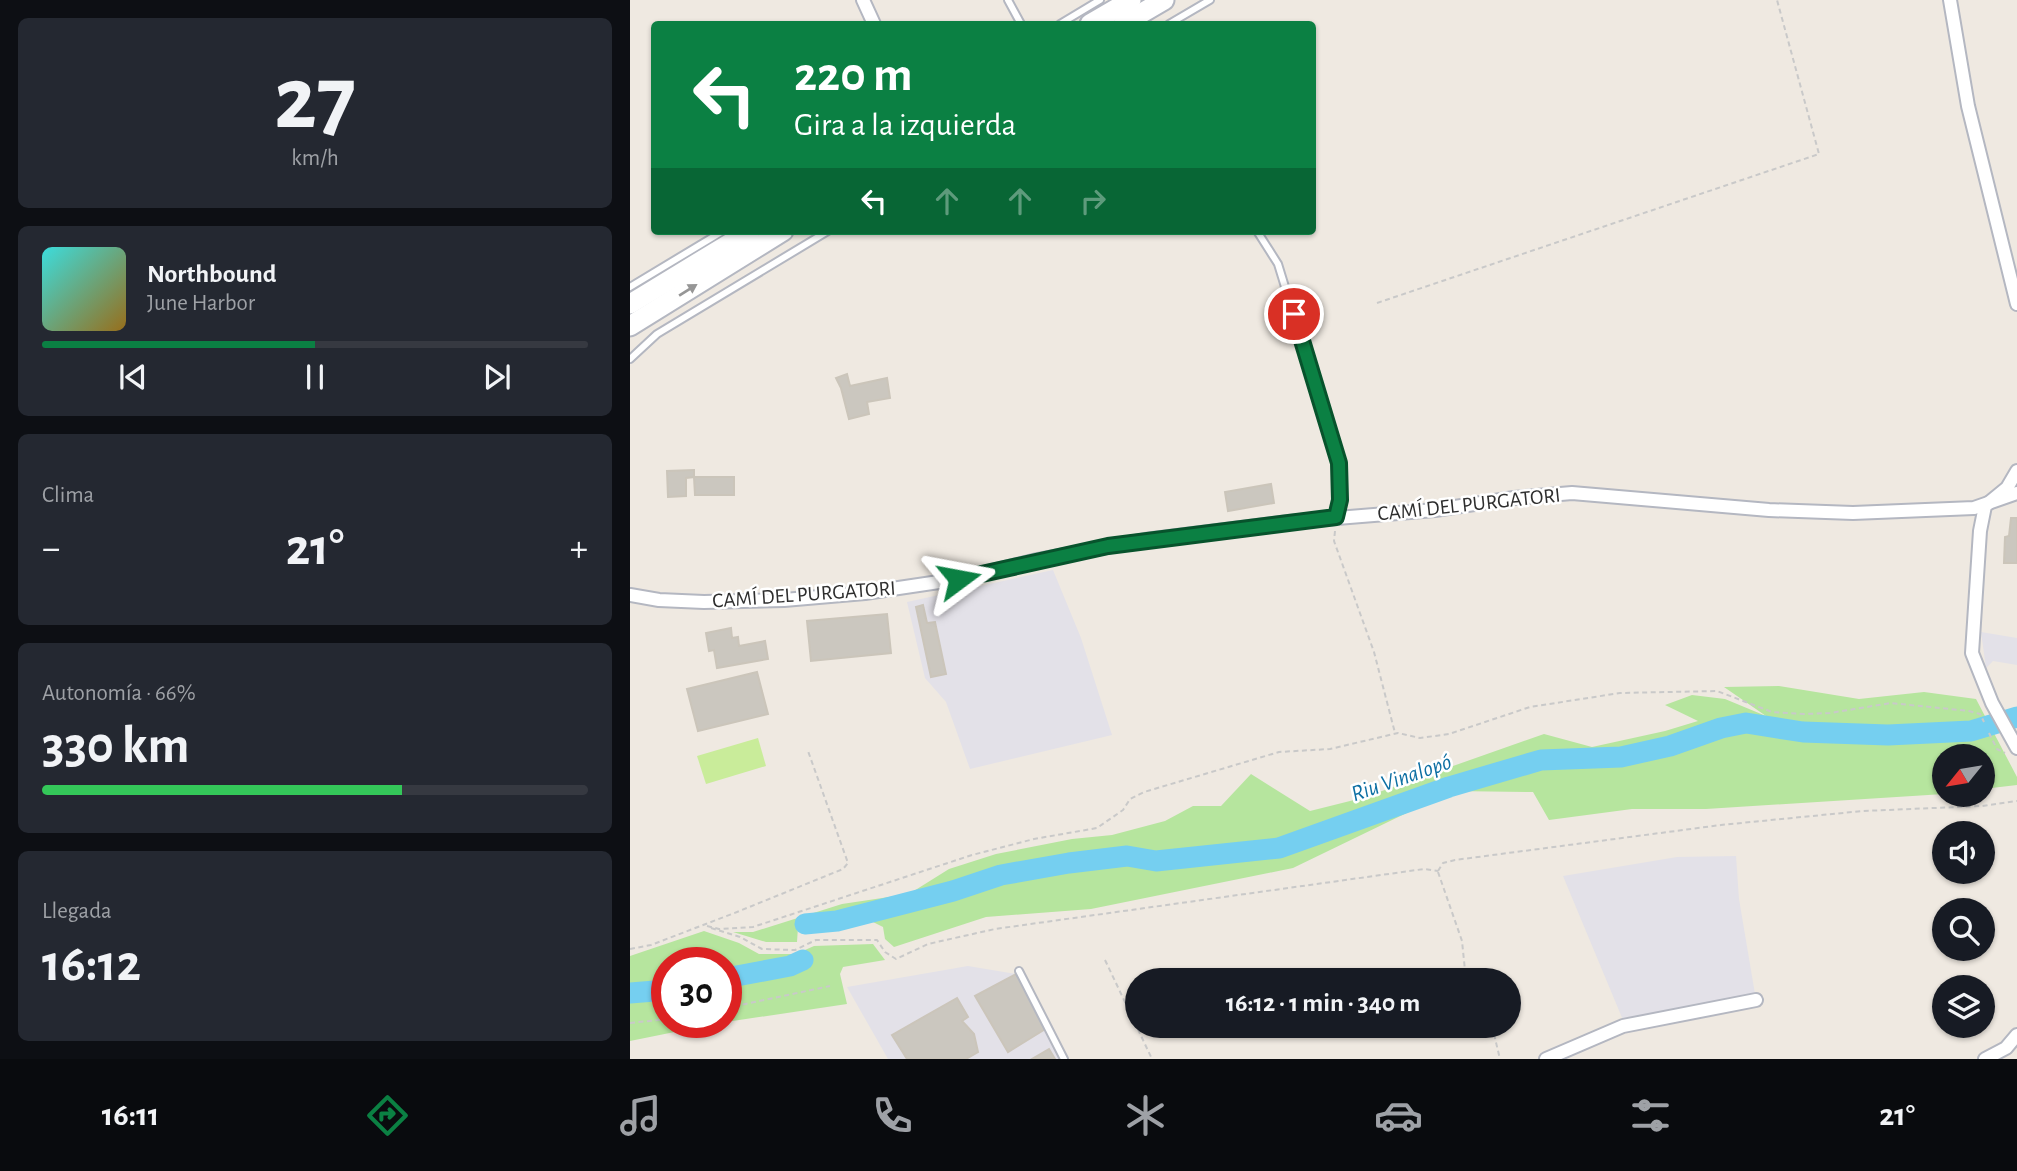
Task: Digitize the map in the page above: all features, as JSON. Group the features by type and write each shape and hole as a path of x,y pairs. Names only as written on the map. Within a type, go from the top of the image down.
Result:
{"main road":[{"path":"1095,21 1131,0"},
{"path":"1128,21 1164,0"},
{"path":"630,304 743,235"},
{"path":"630,326 777,235"}],"street":[{"path":"863,0 873,21"},
{"path":"1950,0 1968,106 2017,304"},
{"path":"2014,752 1972,653 1980,531 1985,506 2007,488 2017,471"},
{"name":"CAMÍ DEL PURGATORI","path":"630,595 659,600 704,602 784,600 865,593 959,579 1037,560 1145,540 1572,493 1769,510 1825,512 1985,506 2017,493"},
{"path":"1546,1059 1623,1026 1756,1000"},
{"path":"1985,1059 2006,1048 2017,1035"}],"lane":[{"path":"1008,0 1019,21"},
{"path":"1065,21 1100,0"},
{"path":"1174,21 1210,0"},
{"path":"630,287 716,235"},
{"path":"630,359 657,334 821,235"},
{"path":"1260,235 1278,264 1339,463 1340,500 1336,517"},
{"path":"1019,971 1064,1059"}],"path":[{"path":"1377,303 1819,154 1777,0"},
{"path":"1336,517 1334,541 1374,652 1396,734"},
{"path":"705,925 719,929 753,927 972,855 1034,839 1097,828 1123,810 1130,799 1166,783 1279,752 1329,749 1396,734 1420,738 1449,734 1530,706 1620,693 1717,691 1773,712 1830,713 1891,703 1969,711 1980,714 1984,722"},
{"path":"1989,733 1997,749 2014,752"},
{"path":"630,949 651,945 705,925 824,879 843,869 848,863 808,751"},
{"path":"1438,871 1443,863 1455,860 1709,827 1863,811 1982,806 2017,801"},
{"path":"705,925 762,948 795,950 816,940 877,940 885,951 896,959 928,944 995,929 1370,876 1424,869 1438,871"},
{"path":"1438,871 1462,941 1465,968"},
{"path":"1105,960 1152,1059"},
{"path":"742,1005 830,986"},
{"path":"630,1023 651,1020"},
{"path":"1495,1038 1500,1059"}],"shaded area":[{"path":"1053,570 1081,638 1112,735 970,769 946,702 925,678 907,602"},
{"path":"1981,632 2017,638 2017,665 1993,661 1986,668"},
{"path":"1736,856 1739,899 1755,994 1623,1020 1563,876 1677,857"},
{"path":"968,966 1016,974 1047,1028 1059,1059 888,1059 847,987"}],"green space":[{"path":"1779,686 1859,699 1924,692 1976,699 2017,777 2017,785 1995,788 1995,744 1932,744 1932,795 1706,809 1632,809 1549,820 1533,792 1452,791 1293,868 1091,909 986,917 894,947 885,939 883,927 873,922 798,927 797,942 766,942 733,932 753,932 842,904 909,894 949,869 996,854 1072,839 1112,835 1165,821 1193,806 1221,806 1251,774 1310,811 1362,798 1544,734 1592,747 1698,721 1665,705 1692,695 1725,699 1766,716 1724,687"},
{"path":"758,738 766,766 706,784 697,756"},
{"path":"704,931 739,943 759,954 796,954 814,946 873,944 885,960 843,967 840,974 847,1004 742,1020 742,947 657,947"},
{"path":"651,949 651,1037 630,1041 630,956"}],"building":[{"path":"847,374 850,386 887,378 890,398 867,402 869,414 849,419 836,378"},
{"path":"694,470 694,477 686,478 686,496 668,497 667,471"},
{"path":"694,477 734,477 734,495 695,495"},
{"path":"1271,484 1274,503 1228,511 1225,492"},
{"path":"2011,518 2017,518 2017,563 2004,563 2005,537 2009,536"},
{"path":"923,605 927,623 935,622 946,674 931,677 916,607"},
{"path":"887,614 891,653 811,661 807,621"},
{"path":"731,628 732,638 738,637 739,646 765,641 768,659 717,668 714,650 709,651 706,633"},
{"path":"757,672 768,714 698,731 687,689"},
{"path":"1016,974 1047,1028 1008,1052 975,996"},
{"path":"957,998 968,1017 962,1021 974,1034 978,1052 966,1059 907,1059 892,1035"},
{"path":"1049,1049 1055,1059 1032,1059"}],"waterway":[{"name":"Riu Vinalopó","path":"805,924 837,921 953,891 1001,875 1069,863 1127,856 1156,861 1279,848 1449,787 1541,760 1621,757 1670,746 1721,728 1746,723 1803,732 1888,735 1971,731 2017,717"},
{"path":"742,975 790,966 803,960"},
{"path":"630,993 651,991"}],"route":[{"path":"959,579 1108,546 1336,517 1340,500 1339,463 1294,314"}]}
